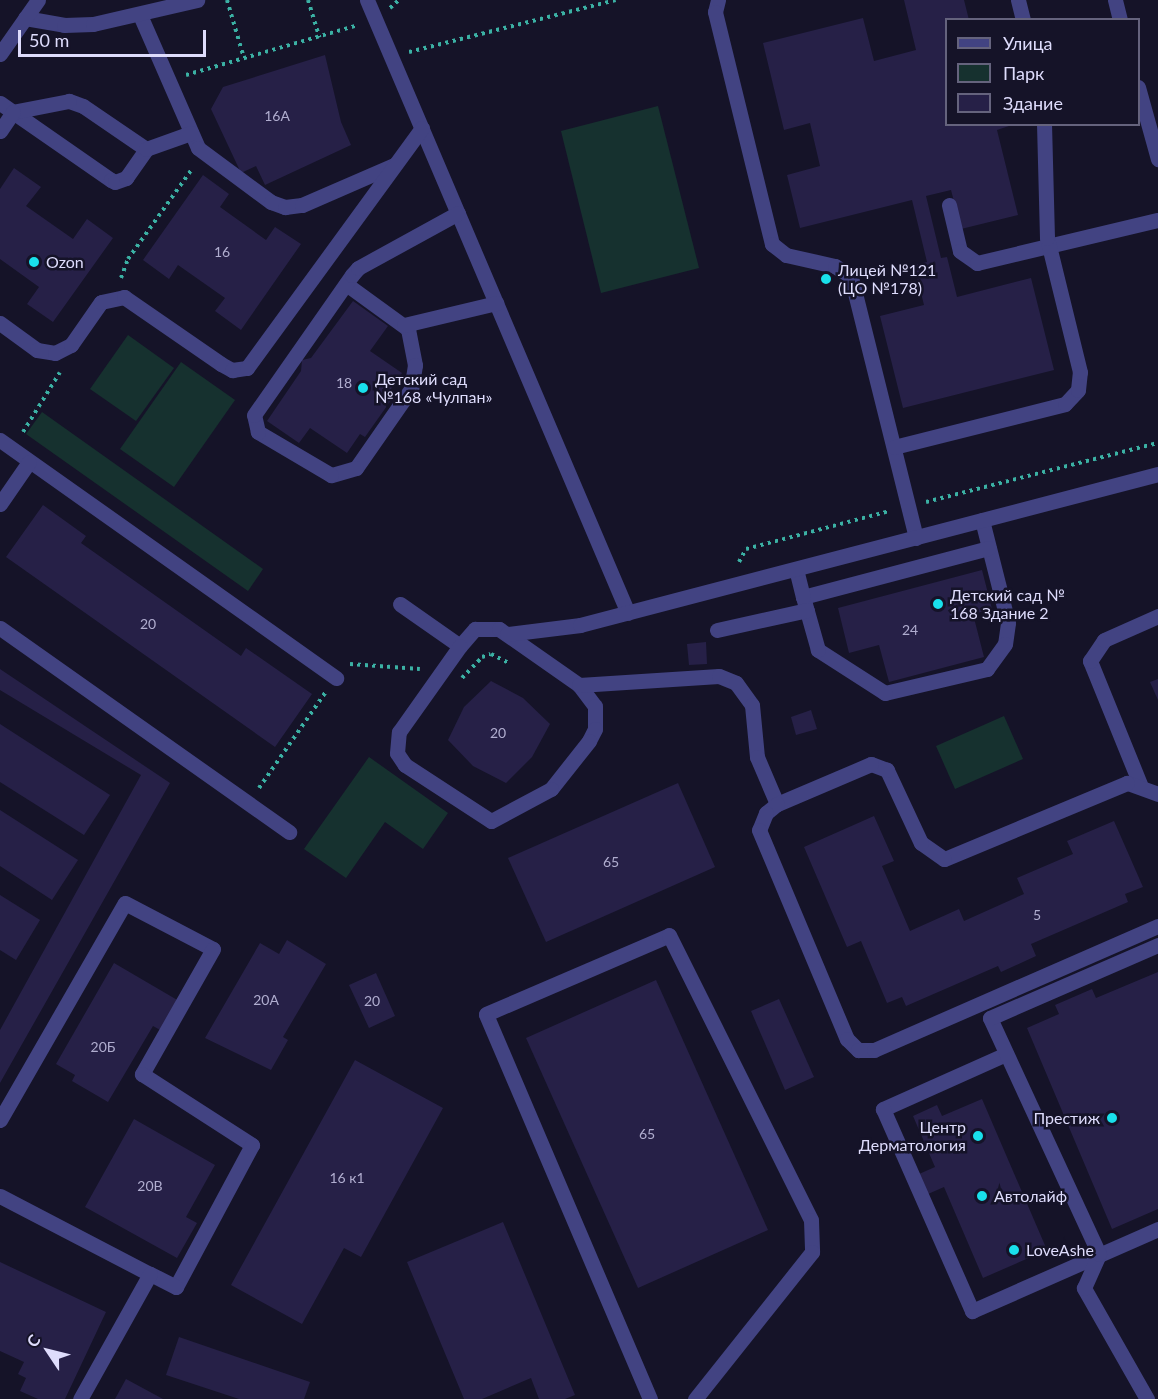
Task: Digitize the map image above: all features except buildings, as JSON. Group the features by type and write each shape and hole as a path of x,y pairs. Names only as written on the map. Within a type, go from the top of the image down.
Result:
{"street":[{"path":"25,18 71,25 140,15 197,0"},
{"path":"367,0 628,613"},
{"path":"718,0 715,12 772,244 786,255 835,266 852,277 916,537"},
{"path":"1018,0 1022,18"},
{"path":"1115,0 1120,18"},
{"path":"0,54 38,1"},
{"path":"140,15 191,133 203,153 285,207 302,205 396,164"},
{"path":"1140,94 1158,159"},
{"path":"0,131 13,112 75,102 147,149"},
{"path":"0,103 115,182 126,178 147,149 191,133"},
{"path":"894,447 1065,404 1073,398 1080,372 1050,247 1044,126"},
{"path":"0,323 37,350 63,351 101,302 116,296 129,299 221,364 232,370 247,368 422,128"},
{"path":"949,206 960,250 969,260 985,263 1158,220"},
{"path":"346,284 404,325 415,351 411,389 356,468 330,475 265,437 252,425 254,415 346,284 369,260 458,213"},
{"path":"404,325 496,303"},
{"path":"6,445 336,678"},
{"path":"0,504 30,462"},
{"path":"507,634 557,630 628,613 1158,474"},
{"path":"796,569 822,655 879,692 893,694 987,669 1005,644 1008,623 982,520"},
{"path":"717,630 989,548"},
{"path":"400,604 460,646"},
{"path":"1140,784 1090,661 1104,640 1158,616"},
{"path":"482,627 507,634 579,685 595,706 595,729 589,741 546,794 488,822 405,765 397,753 399,732 460,646 482,627"},
{"path":"0,628 289,832"},
{"path":"579,685 719,676 736,683 752,705 758,757 777,804"},
{"path":"1158,794 1140,784 1127,783 944,859 921,843 894,781 880,766 863,766 777,804 760,822 760,839 847,1039 858,1050 874,1050 1158,926"},
{"path":"0,1120 125,903 213,949 142,1074 252,1145 176,1287 0,1196"},
{"path":"650,1399 486,1014 669,935 811,1220 812,1252 694,1399"},
{"path":"1147,1399 1084,1288 1099,1254 990,1018 1158,945"},
{"path":"1006,1054 883,1109 972,1311 1158,1229"},
{"path":"80,1399 150,1274"}],"path":[{"path":"228,0 244,58"},
{"path":"308,0 319,37"},
{"path":"391,56 616,0"},
{"path":"168,81 375,20"},
{"path":"116,296 128,259 203,153"},
{"path":"6,445 56,385 63,351"},
{"path":"313,662 443,670"},
{"path":"248,803 336,678"}],"green space":[{"path":"658,106 699,268 601,293 561,131"},
{"path":"128,335 174,368 136,421 90,389"},
{"path":"181,362 235,400 174,487 120,449"},
{"path":"42,412 263,569 248,591 26,434"},
{"path":"1004,716 1023,759 955,789 936,746"},
{"path":"369,757 448,813 423,849 385,822 346,878 304,849"}],"place":[{"name":"Ozon","path":"34,262"},
{"name":"Лицей №121 (ЦО №178)","path":"826,279"},
{"name":"Детский сад №168 «Чулпан»","path":"363,388"},
{"name":"Детский сад № 168 Здание 2","path":"938,604"},
{"name":"Престиж","path":"1112,1118"},
{"name":"Центр Дерматология","path":"978,1136"},
{"name":"Автолайф","path":"982,1196"},
{"name":"LoveAshe","path":"1014,1250"}]}
